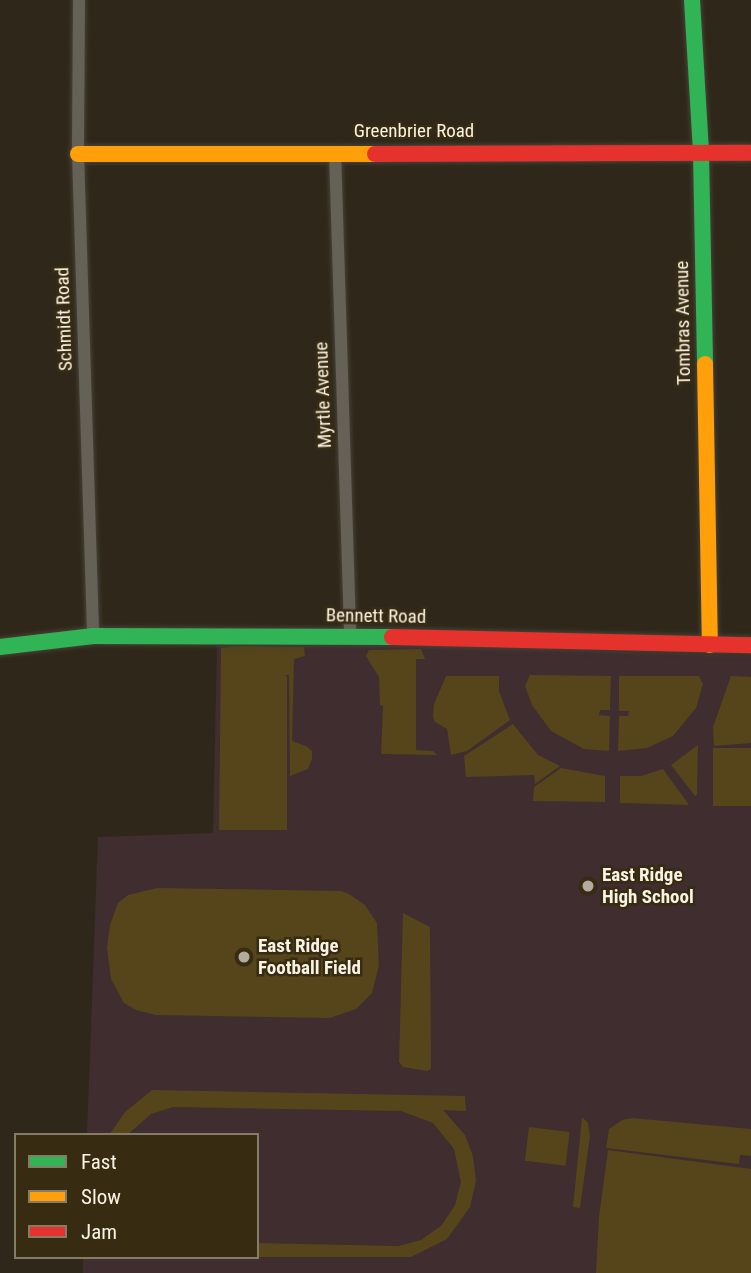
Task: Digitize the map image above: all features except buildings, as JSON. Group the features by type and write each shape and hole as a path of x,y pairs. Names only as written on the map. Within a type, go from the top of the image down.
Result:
{"street":[{"name":"Schmidt Road","path":"79,0 78,154 93,636"},
{"name":"Tombras Avenue","path":"692,0 701,153 710,645"},
{"name":"Myrtle Avenue","path":"335,152 350,636"},
{"name":"Greenbrier Road","path":"78,154 751,153"},
{"name":"Bennett Road","path":"0,647 93,636 350,636 751,645"}],"shaded area":[{"path":"419,645 751,656 751,1273 83,1273 83,1259 259,1259 259,1133 87,1133 98,837 213,833 217,646"},
{"path":"304,647 305,656 294,659 292,741 312,751 312,759 308,769 290,776 289,675 284,675 287,676 287,830 219,830 221,648"},
{"path":"421,649 425,659 416,659 416,750 433,751 437,755 381,754 383,706 380,705 379,677 366,656 369,650"},
{"path":"530,675 611,676 610,710 600,710 599,715 610,716 609,751 584,749 551,731 532,705 525,686"},
{"path":"446,676 499,676 499,691 510,720 467,751 451,755 447,729 435,722 433,717 434,704"},
{"path":"619,676 699,676 703,684 696,708 673,736 647,748 618,751 619,716 628,716 629,711 619,711"},
{"path":"731,676 751,677 751,743 714,746 713,727"},
{"path":"513,724 538,755 560,766 535,784 534,775 466,777 464,756"},
{"path":"698,745 697,795 695,796 671,765"},
{"path":"713,748 751,748 751,806 713,806"},
{"path":"561,768 605,776 605,802 533,801 534,787"},
{"path":"663,769 689,805 620,803 620,776 641,776"},
{"name":"East Ridge Football Field","path":"157,888 341,891 349,894 365,905 377,923 379,965 372,993 356,1009 330,1018 156,1015 136,1010 124,1003 111,979 107,947 110,925 118,903 128,895"},
{"path":"403,913 430,927 431,1069 427,1071 403,1067 399,1062"},
{"path":"152,1090 465,1096 466,1111 443,1110 465,1135 473,1156 476,1181 470,1207 447,1239 411,1257 259,1257 259,1243 398,1246 421,1240 441,1226 455,1205 461,1182 454,1149 433,1123 401,1111 173,1107 151,1114 129,1133 110,1133 125,1112"},
{"path":"582,1117 588,1123 590,1136 580,1208 573,1207"},
{"path":"632,1118 751,1129 751,1156 740,1155 739,1164 606,1148 609,1129 622,1120"},
{"path":"529,1127 570,1132 566,1166 525,1161"},
{"path":"608,1150 751,1169 751,1273 596,1273 599,1217"}],"traffic: fast":[{"path":"692,0 701,153 705,364"},
{"path":"0,647 93,636 392,637"}],"traffic: slow":[{"path":"78,154 375,154"},
{"path":"705,364 710,645"}],"traffic: jam":[{"path":"375,154 751,153"},
{"path":"392,637 751,645"}],"place":[{"name":"East Ridge High School","path":"588,886"},
{"name":"East Ridge Football Field","path":"244,957"}]}
